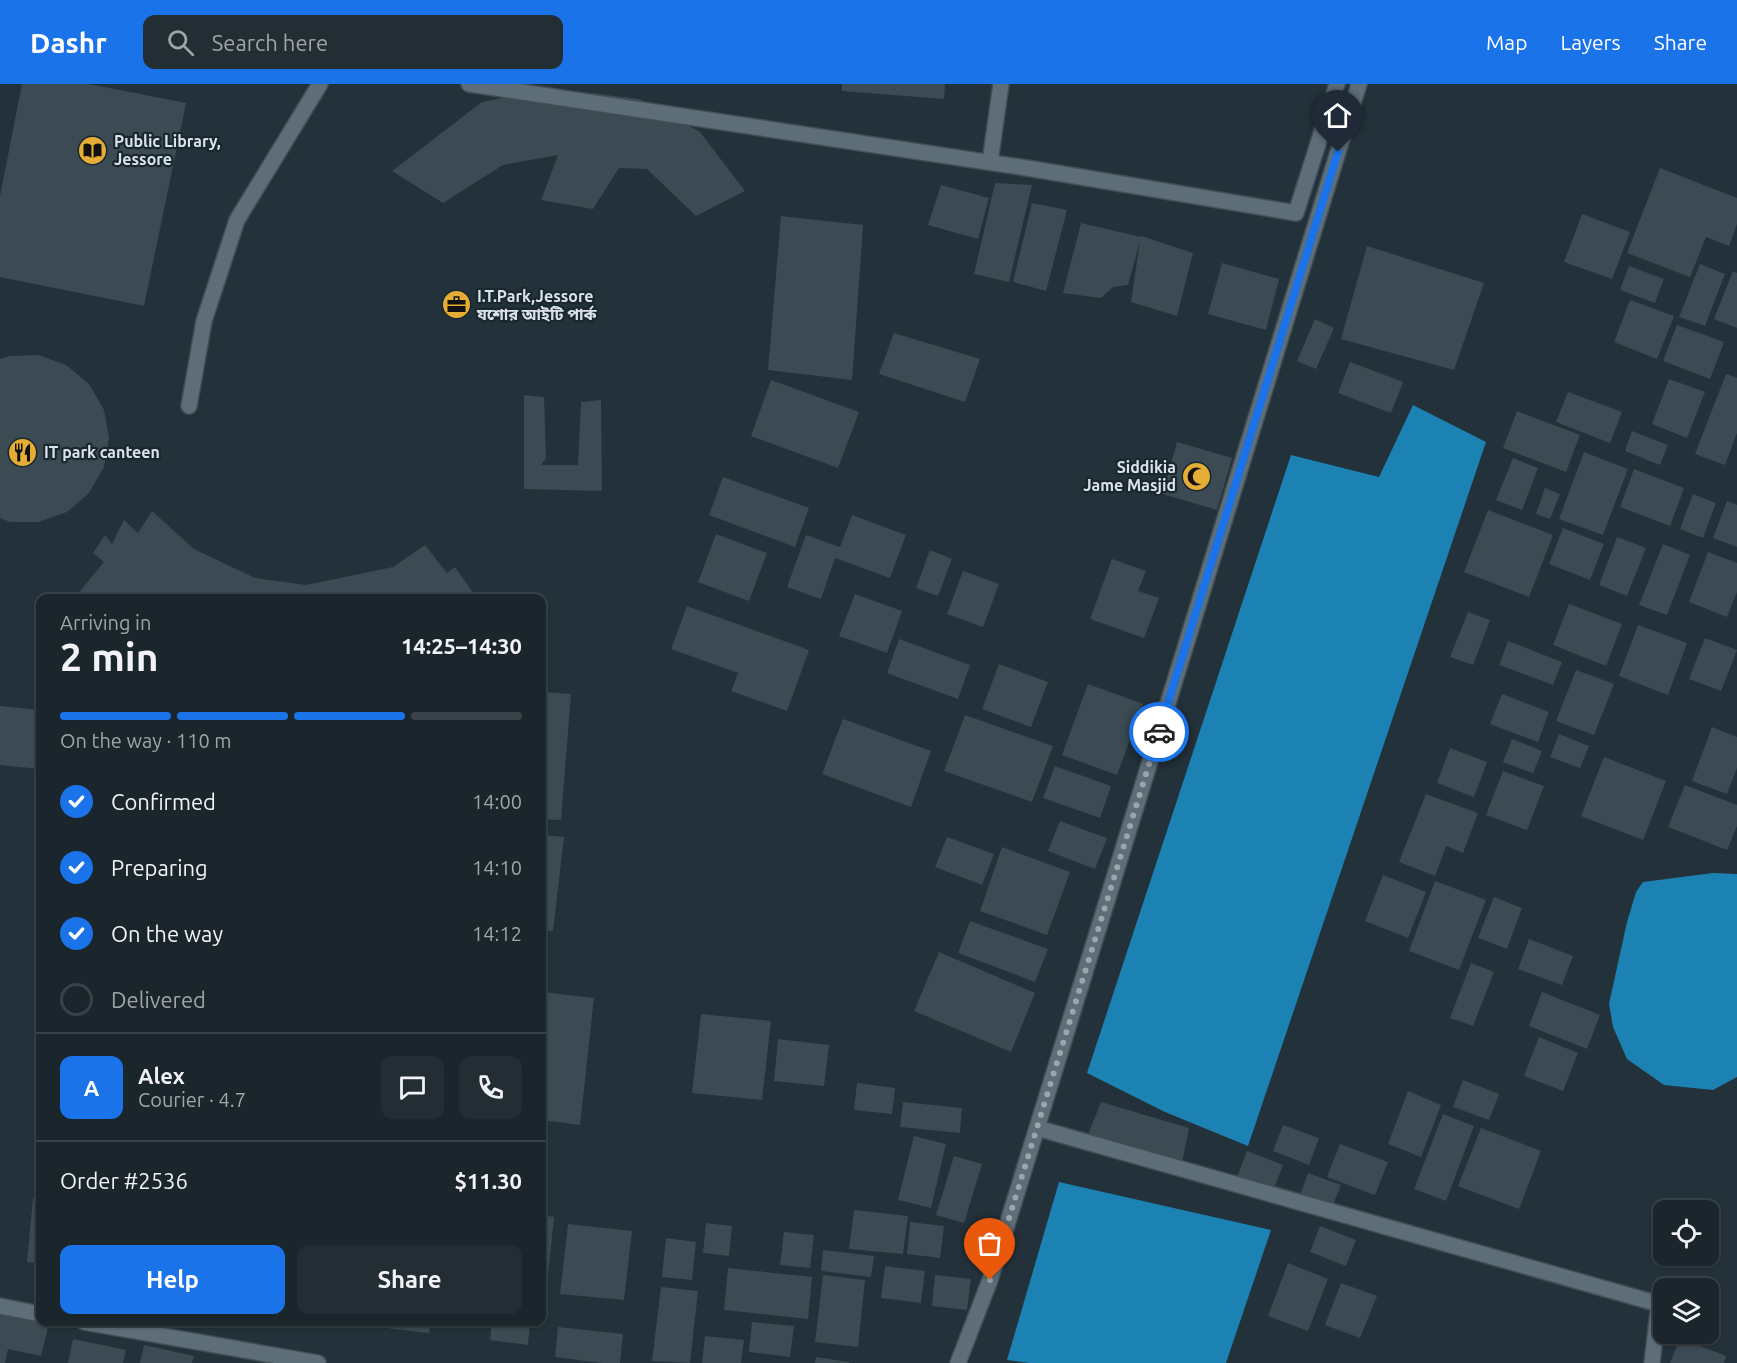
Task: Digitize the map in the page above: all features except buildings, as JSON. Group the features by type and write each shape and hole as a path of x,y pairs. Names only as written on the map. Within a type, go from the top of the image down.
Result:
{"street":[{"path":"189,406 204,321 237,219 320,84"},
{"path":"469,84 990,162 1296,213 1337,84"},
{"path":"990,162 1001,84"},
{"path":"960,1361 990,1280 1359,84"},
{"path":"1037,1128 1659,1304 1653,1363"},
{"path":"0,1306 36,1313"},
{"path":"107,1326 318,1363"}],"water":[{"path":"1413,405 1486,442 1248,1146 1165,1112 1087,1073 1291,455 1379,477"},
{"path":"1713,873 1737,874 1737,1077 1713,1090 1664,1085 1627,1059 1613,1027 1609,1004 1627,922 1636,892 1643,882"},
{"path":"1059,1182 1271,1230 1226,1363 1030,1363 1007,1360"}],"way so far":[{"path":"990,1280 1159,732"}],"place":[{"name":"Public Library, Jessore","path":"93,150"},
{"name":"I.T.Park,Jessore যশোর আইটি পার্ক","path":"456,305"},
{"name":"IT park canteen","path":"23,452"},
{"name":"Siddikia Jame Masjid","path":"1197,476"}],"route":[{"path":"1159,732 1338,152"}]}
